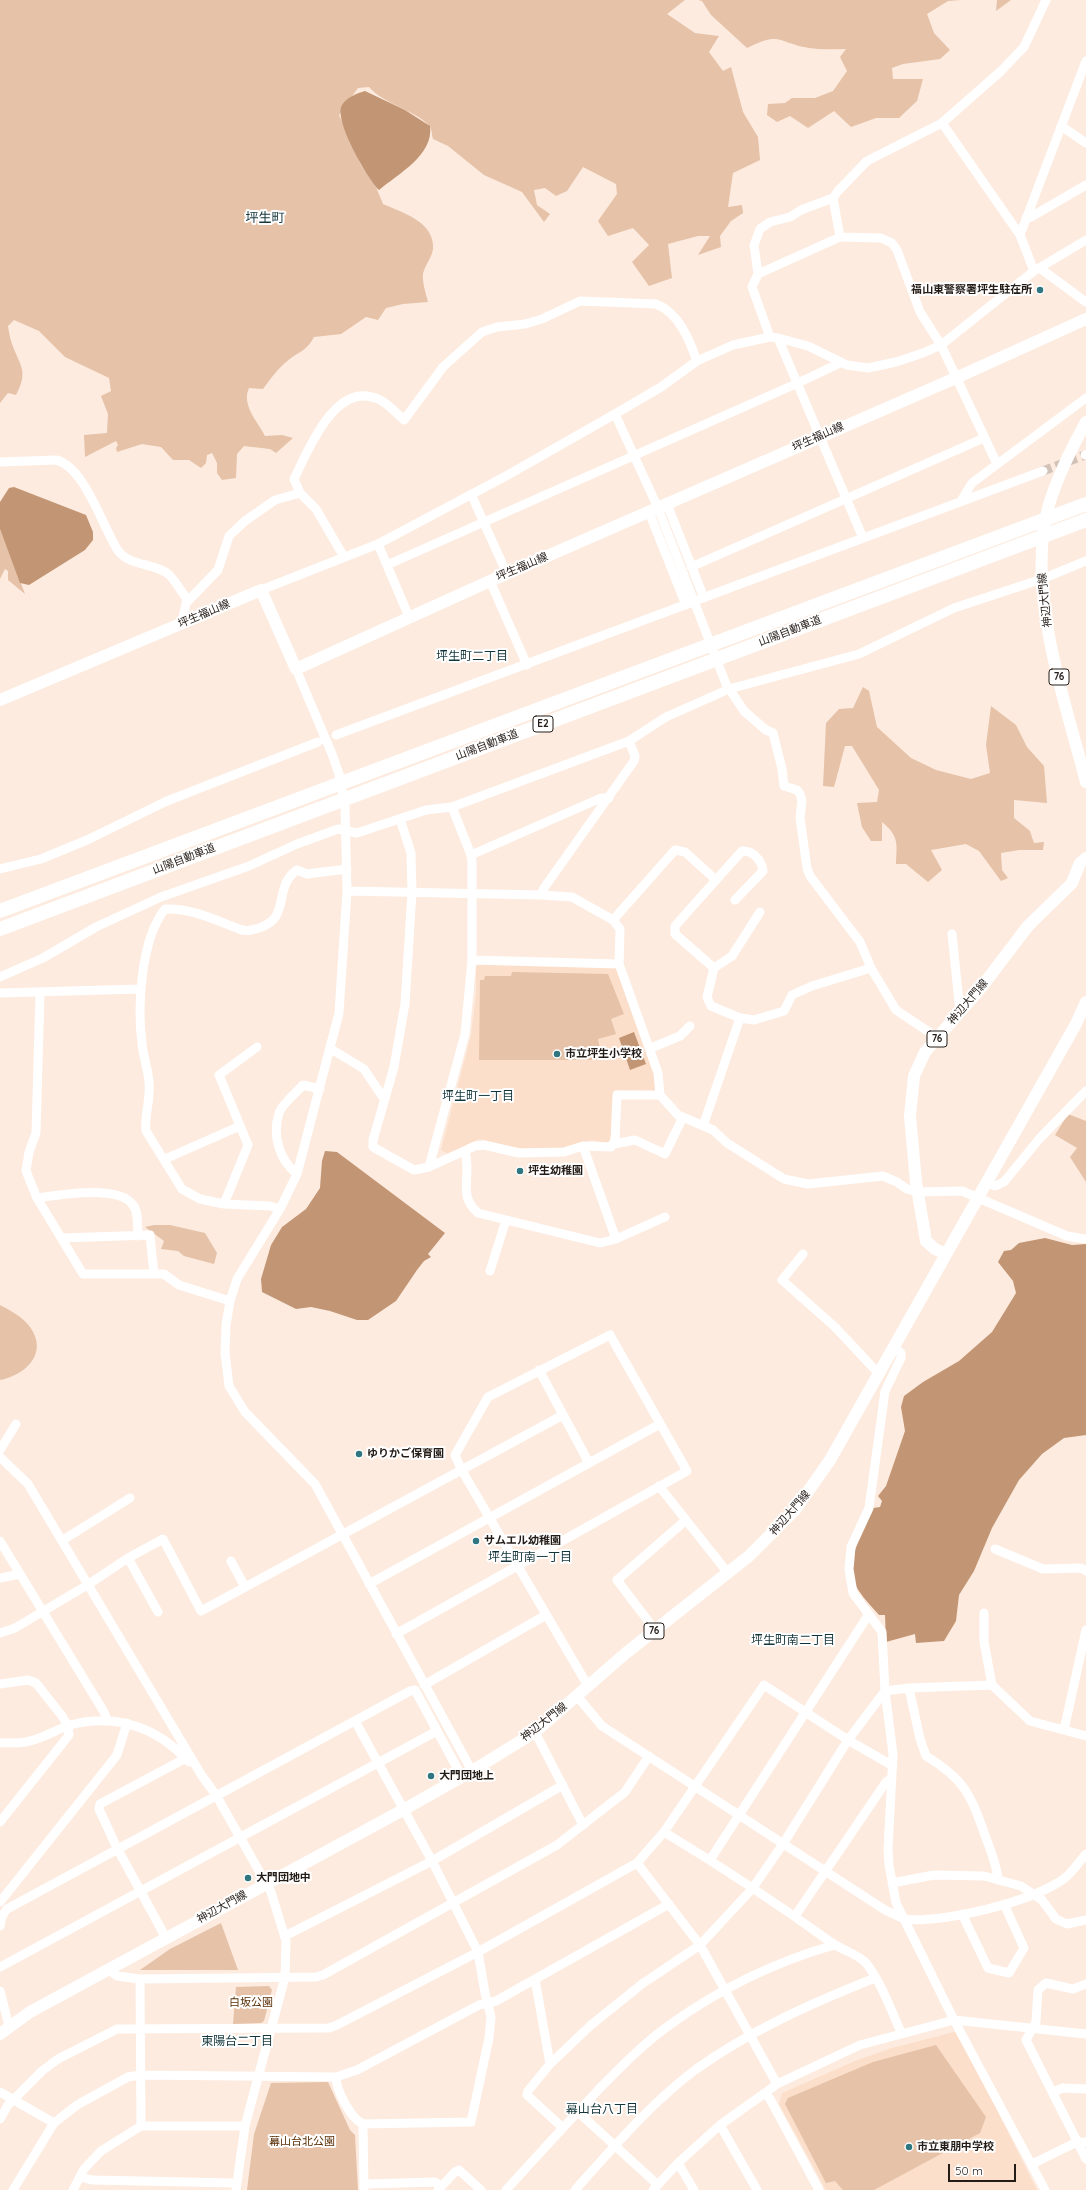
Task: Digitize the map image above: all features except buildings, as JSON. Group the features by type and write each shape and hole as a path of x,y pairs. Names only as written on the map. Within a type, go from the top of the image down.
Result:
{"highway":[{"name":"山陽自動車道","path":"0,911 1086,504"},
{"name":"山陽自動車道","path":"0,929 1086,520"}],"main road":[{"name":"坪生福山線","path":"296,669 490,581 958,377 1086,319"},
{"name":"神辺大門線","path":"1086,422 1069,453 1054,491 1048,509 1041,554 1044,611 1051,646 1086,782"},
{"name":"坪生福山線","path":"0,700 261,590"},
{"path":"261,590 296,669"},
{"name":"神辺大門線","path":"946,1254 935,1249 926,1241 918,1192 910,1116 911,1091 914,1076 922,1058 1028,926 1072,883 1080,863 1086,858"},
{"name":"神辺大門線","path":"5,2030 30,2012 403,1810 467,1774 535,1732 626,1653 749,1556 795,1510 830,1460 1076,1024 1086,1002"}],"street":[{"path":"863,538 819,437 798,384 752,294 752,288 758,274 754,245 760,229 770,222 790,217 801,210 833,198 867,161 942,123 1001,71 1024,47 1046,0"},
{"path":"1020,235 1086,61"},
{"path":"942,123 1020,235 1038,270 1086,302"},
{"path":"1061,126 1086,143"},
{"path":"1026,218 1031,217 1086,185"},
{"path":"833,198 840,237"},
{"path":"758,274 840,237 881,238 892,243 897,250 920,312 941,345 958,377 984,438 997,464"},
{"path":"261,590 378,544 614,414 661,387 697,361 733,345 774,338 808,346 840,362 868,368 923,353 941,345 1038,270 1086,240"},
{"path":"344,557 316,509 300,493 294,479 317,434 339,405 347,400 364,397 377,398 404,420 443,367 482,332 497,327 525,324 542,319 580,300 656,304 663,307 683,328 697,361"},
{"path":"387,565 798,384 840,362"},
{"path":"961,501 972,483 984,473 1086,398"},
{"path":"614,414 658,508 727,687 744,711 766,730 773,733 782,769 784,786 797,790 800,794 801,826 810,876 860,942 871,968 896,1010 938,1038"},
{"path":"691,567 984,438"},
{"path":"0,462 64,461 71,468 96,504 118,551 134,562 166,573 188,600 182,623"},
{"path":"336,735 527,665 1043,470"},
{"path":"984,473 981,482 983,486 991,490"},
{"path":"186,603 218,570 229,536 245,520 275,500 300,493"},
{"path":"470,494 507,574"},
{"path":"658,508 691,567 695,602"},
{"path":"378,544 409,617"},
{"path":"0,977 43,958 96,927 161,897 249,866 297,844 328,832 338,829 346,833 357,833 426,810 452,807 629,741 666,717 727,687 859,654 954,608 1041,574 1086,561"},
{"path":"490,581 527,665"},
{"path":"296,669 339,774 347,820 347,891 339,1013 331,1049 297,1174 280,1209 237,1279 230,1301 226,1325 225,1353 229,1386 245,1412 315,1484 424,1685 467,1774"},
{"path":"541,895 544,888 634,761 635,756 629,741"},
{"path":"0,869 41,859 87,840 167,801 318,742"},
{"path":"471,855 601,798 609,798"},
{"path":"429,1167 465,1034 472,960 471,855 452,807"},
{"path":"400,819 411,853 412,892 405,1004 394,1067 384,1097 373,1140 374,1147 414,1170 429,1167 465,1152 475,1146 484,1145 519,1152 564,1152 583,1146 611,1147 614,1144 634,1140 665,1154 683,1118"},
{"path":"613,920 675,850 685,852 716,880"},
{"path":"714,968 675,934 675,926 742,851 747,851 753,854 762,863 763,871 735,900"},
{"path":"280,1209 270,1206 224,1204 200,1199 182,1189 165,1158 146,1131 145,1124 149,1080 141,1041 139,989 149,945 156,924 166,910 177,909 197,913 244,932 254,930 270,924 277,916 287,878 297,870 307,874 347,869"},
{"path":"347,891 472,893 572,897 613,920 620,929 618,964 651,1048 658,1073 660,1095 678,1115 713,1130 727,1143 784,1179 808,1184 883,1176 897,1182 907,1189 918,1192 962,1191 977,1199 1067,1236 1086,1239"},
{"path":"161,897 166,910"},
{"path":"760,912 732,956 714,968 707,997 711,1006 740,1018 754,1020 784,1011 792,995 812,986 871,968"},
{"path":"952,934 960,1012"},
{"path":"472,960 618,964"},
{"path":"0,993 40,994 139,989"},
{"path":"40,994 36,1133 29,1152 26,1171 36,1198 83,1274 164,1274 179,1285 230,1301"},
{"path":"703,1126 740,1018"},
{"path":"651,1048 680,1036 690,1026"},
{"path":"224,1204 248,1145 219,1075 257,1047"},
{"path":"331,1049 364,1069 384,1097"},
{"path":"297,1174 290,1169 275,1139 279,1111 303,1085 320,1089"},
{"path":"987,1182 995,1186 1004,1182 1040,1138 1086,1091"},
{"path":"614,1144 617,1095 660,1095"},
{"path":"165,1158 240,1126"},
{"path":"583,1146 616,1239"},
{"path":"465,1152 468,1163 466,1196 470,1205 478,1213 600,1243 616,1239 665,1217"},
{"path":"36,1198 74,1193 113,1194 123,1197 134,1205 137,1215 138,1236"},
{"path":"490,1271 506,1220"},
{"path":"62,1238 150,1235 154,1274"},
{"path":"803,1254 782,1280 835,1327 879,1374"},
{"path":"396,1634 517,1566 659,1486 687,1471 610,1335 488,1397 458,1446 455,1455 461,1469 517,1566 588,1686"},
{"path":"894,1348 900,1353 900,1358 885,1391 869,1508 851,1547 849,1569 853,1592 882,1632 884,1691 893,1766 888,1849 892,1883 896,1903 954,2020 1045,2190"},
{"path":"539,1370 589,1463"},
{"path":"0,1633 15,1628 89,1584 128,1558 163,1539 201,1611 563,1415"},
{"path":"0,1450 16,1424"},
{"path":"369,1584 660,1424"},
{"path":"0,1457 28,1484 63,1540 202,1776"},
{"path":"659,1486 728,1573"},
{"path":"63,1540 130,1498"},
{"path":"656,1630 617,1580 686,1520"},
{"path":"0,1541 104,1712 107,1720"},
{"path":"995,1549 1043,1569 1084,1567"},
{"path":"128,1558 158,1612"},
{"path":"231,1561 245,1587"},
{"path":"0,1578 20,1574"},
{"path":"984,1613 984,1642 992,1685 1030,1721 1086,1736"},
{"path":"710,1860 869,1614"},
{"path":"424,1685 546,1615"},
{"path":"1064,1730 1084,1632 1086,1630"},
{"path":"0,1684 28,1680 36,1683 68,1726 68,1735 0,1822"},
{"path":"0,2119 13,2100 42,2071 58,2059 117,2029 329,2028 337,2026 478,1952 637,1863 664,1832 764,1685 848,1740 893,1766"},
{"path":"563,2128 526,2095 550,2064 591,2026 642,1984 700,1945 752,1889 783,1844 848,1740 884,1691 909,1688 992,1685"},
{"path":"909,1688 920,1739 926,1756 943,1766 969,1793 989,1847 998,1880"},
{"path":"0,1926 2,1916 7,1909 117,1848 410,1691 415,1690 436,1731 467,1774"},
{"path":"577,1696 602,1726 885,1910 904,1919 919,1921 962,1914 1033,1895 1066,1877 1086,1854"},
{"path":"0,1743 24,1742 68,1726 85,1722 107,1720 127,1723 147,1729 157,1735 176,1748 186,1758 216,1795 239,1838 271,1892 285,1936 285,1977 244,2126 235,2187 92,2180 80,2177"},
{"path":"336,2077 336,2087 356,2122 363,2124 471,2122 489,2038 491,2016 478,1952 432,1861 355,1721"},
{"path":"0,1902 118,1755 127,1723"},
{"path":"0,1967 436,1731"},
{"path":"535,1732 583,1825"},
{"path":"109,1970 117,1976 140,1979 316,1977 323,1975 557,1845 625,1792 649,1756"},
{"path":"166,1938 140,1892 98,1809 100,1804 186,1758"},
{"path":"795,1916 886,1782 892,1778"},
{"path":"285,1936 432,1861 563,1785"},
{"path":"664,1832 710,1860 795,1916 834,1945 865,1962 875,1978 902,2034"},
{"path":"637,1863 700,1945 777,2084"},
{"path":"892,1883 934,1875 963,1875 998,1880 1021,1886 1042,1900 1056,1919 1067,1924 1086,1920"},
{"path":"13,2190 54,2123 77,2105 128,2077 140,2075 336,2077 357,2070 487,2002 496,2001 669,1904"},
{"path":"962,1914 988,1968 1009,1973 1024,1948 1004,1904"},
{"path":"506,2190 630,2058 671,2024 725,1990 768,1968 798,1955 834,1945"},
{"path":"575,2190 654,2106 694,2072 750,2035 779,2019 875,1978"},
{"path":"140,1979 141,2126"},
{"path":"535,1979 550,2064"},
{"path":"1086,1984 1073,1989 1046,1983 1038,1990 1036,2022 1026,2040 1053,2092 1082,2142 1086,2159"},
{"path":"0,1992 5,2030"},
{"path":"578,2112 616,2145 655,2187 678,2163 720,2125 777,2084 860,2045 954,2020 1032,2030 1086,2034"},
{"path":"1053,2092 1062,2088 1086,2089"},
{"path":"0,2092 54,2123"},
{"path":"765,2093 770,2099 819,2190"},
{"path":"363,2124 364,2187 435,2182 439,2188 459,2170 481,2190"},
{"path":"720,2125 757,2190"},
{"path":"73,2190 84,2169 101,2151 141,2126 244,2126"},
{"path":"1032,2164 1082,2142"},
{"path":"678,2163 694,2190"}],"shaded area":[{"path":"365,91 405,110 430,126 430,136 421,155 405,170 379,190 360,162 342,122 342,105 346,100 355,94"},
{"path":"14,487 86,515 93,532 93,540 85,550 29,585 20,583 0,529 0,502 9,488"},
{"name":"市立坪生小学校","path":"478,964 616,966 656,1073 657,1088 654,1091 614,1090 613,1138 609,1143 592,1140 563,1148 519,1148 479,1139 448,1154 441,1150 471,1035 476,993 476,967"},
{"path":"634,1032 646,1064 630,1070 619,1038"},
{"path":"325,1151 337,1152 445,1233 428,1254 431,1257 424,1261 396,1301 368,1320 357,1320 330,1311 311,1307 296,1309 262,1292 261,1279 271,1245 282,1227 306,1209 320,1188 322,1161"},
{"path":"1045,1238 1072,1245 1086,1244 1086,1435 1064,1438 1042,1454 1019,1480 992,1528 974,1571 959,1595 956,1621 944,1641 916,1643 915,1634 886,1642 885,1615 879,1615 859,1591 854,1581 852,1571 853,1560 859,1538 873,1508 880,1507 882,1501 878,1496 886,1486 905,1431 901,1407 904,1396 923,1382 959,1361 992,1332 1016,1293 1013,1281 998,1262 1004,1251 1011,1250 1019,1243"},
{"name":"市立東朋中学校","path":"954,2032 958,2034 965,2046 1037,2190 826,2190 779,2104 782,2093 855,2061 892,2048"}],"green space":[{"path":"0,0 685,0 667,14 695,33 719,36 709,52 723,71 731,67 743,112 758,137 760,160 733,173 728,207 742,205 743,213 731,221 720,236 721,247 698,255 710,236 698,236 668,244 672,278 649,286 632,262 649,245 633,228 608,236 598,221 617,194 616,184 583,167 567,191 556,196 545,188 534,190 537,205 550,214 544,222 522,192 484,175 448,146 433,139 431,128 425,122 375,93 369,87 358,88 339,115 361,165 376,187 383,204 414,218 427,230 431,237 433,249 423,274 428,302 403,304 386,308 378,320 366,317 341,334 314,337 307,347 287,361 279,369 263,389 249,388 247,401 251,413 265,436 282,435 293,438 276,453 270,449 244,446 237,454 236,478 222,480 217,473 217,463 212,453 207,455 206,463 201,468 189,460 173,460 161,447 142,444 117,452 116,448 118,445 116,441 85,457 84,435 107,433 108,414 101,396 111,391 109,378 65,357 39,331 14,320 8,326 11,342 22,369 22,380 16,395 8,393 0,403"},
{"path":"698,0 961,0 948,1 927,14 934,33 950,50 940,59 903,64 892,68 893,79 923,79 917,101 899,118 876,118 851,127 834,111 808,128 790,116 777,122 767,115 768,104 785,103 792,98 815,98 833,91 847,71 840,57 846,49 809,48 778,39 766,40 747,48 711,15 702,1"},
{"path":"997,0 1011,0 996,11"},
{"path":"0,529 25,594 8,580 8,571 5,569 0,579"},
{"path":"863,687 869,691 877,727 911,758 936,770 971,779 990,773 986,745 991,706 1016,725 1027,747 1044,766 1047,803 1014,800 1014,818 1030,831 1034,843 1044,842 1043,850 1019,850 1001,853 1002,870 1008,878 1001,881 979,851 966,844 931,850 942,870 928,882 906,864 896,864 896,840 888,827 882,822 882,841 871,841 862,827 857,803 877,802 879,790 852,746 845,746 834,787 823,786 826,723 839,709 853,708"},
{"path":"512,972 608,974 624,1014 611,1019 616,1034 598,1039 602,1060 479,1060 480,980 484,980 485,976 511,976"},
{"path":"1068,1114 1086,1121 1086,1182 1070,1157 1077,1148 1055,1135"},
{"path":"154,1225 170,1225 205,1233 217,1253 214,1264 184,1256 178,1251 161,1249 164,1241 145,1227"},
{"path":"0,1305 16,1314 27,1323 35,1337 37,1346 32,1362 18,1373 0,1380"},
{"path":"221,1923 238,1970 140,1970 170,1949"},
{"name":"白坂公園","path":"269,1986 272,1990 264,2021 261,2023 233,2024 236,1987"},
{"name":"市立東朋中学校","path":"936,2045 986,2117 980,2133 874,2190 843,2190 835,2181 826,2183 785,2104 788,2098 873,2062"},
{"name":"幕山台北公園","path":"328,2082 350,2130 355,2135 358,2190 247,2190 254,2134 271,2083"}],"tunnel":[{"path":"1043,471 1085,455"}],"place":[{"name":"福山東警察署坪生駐在所","path":"1040,290"},
{"name":"市立坪生小学校","path":"557,1054"},
{"name":"坪生幼稚園","path":"520,1171"},
{"name":"ゆりかご保育園","path":"359,1454"},
{"name":"サムエル幼稚園","path":"476,1541"},
{"name":"大門団地上","path":"431,1776"},
{"name":"大門団地中","path":"248,1878"},
{"name":"市立東朋中学校","path":"909,2147"}],"district":[{"name":"坪生町","path":"265,218"},
{"name":"坪生町二丁目","path":"472,656"},
{"name":"坪生町一丁目","path":"478,1096"},
{"name":"坪生町南一丁目","path":"530,1557"},
{"name":"坪生町南二丁目","path":"793,1640"},
{"name":"東陽台二丁目","path":"237,2041"},
{"name":"幕山台八丁目","path":"602,2109"}]}
